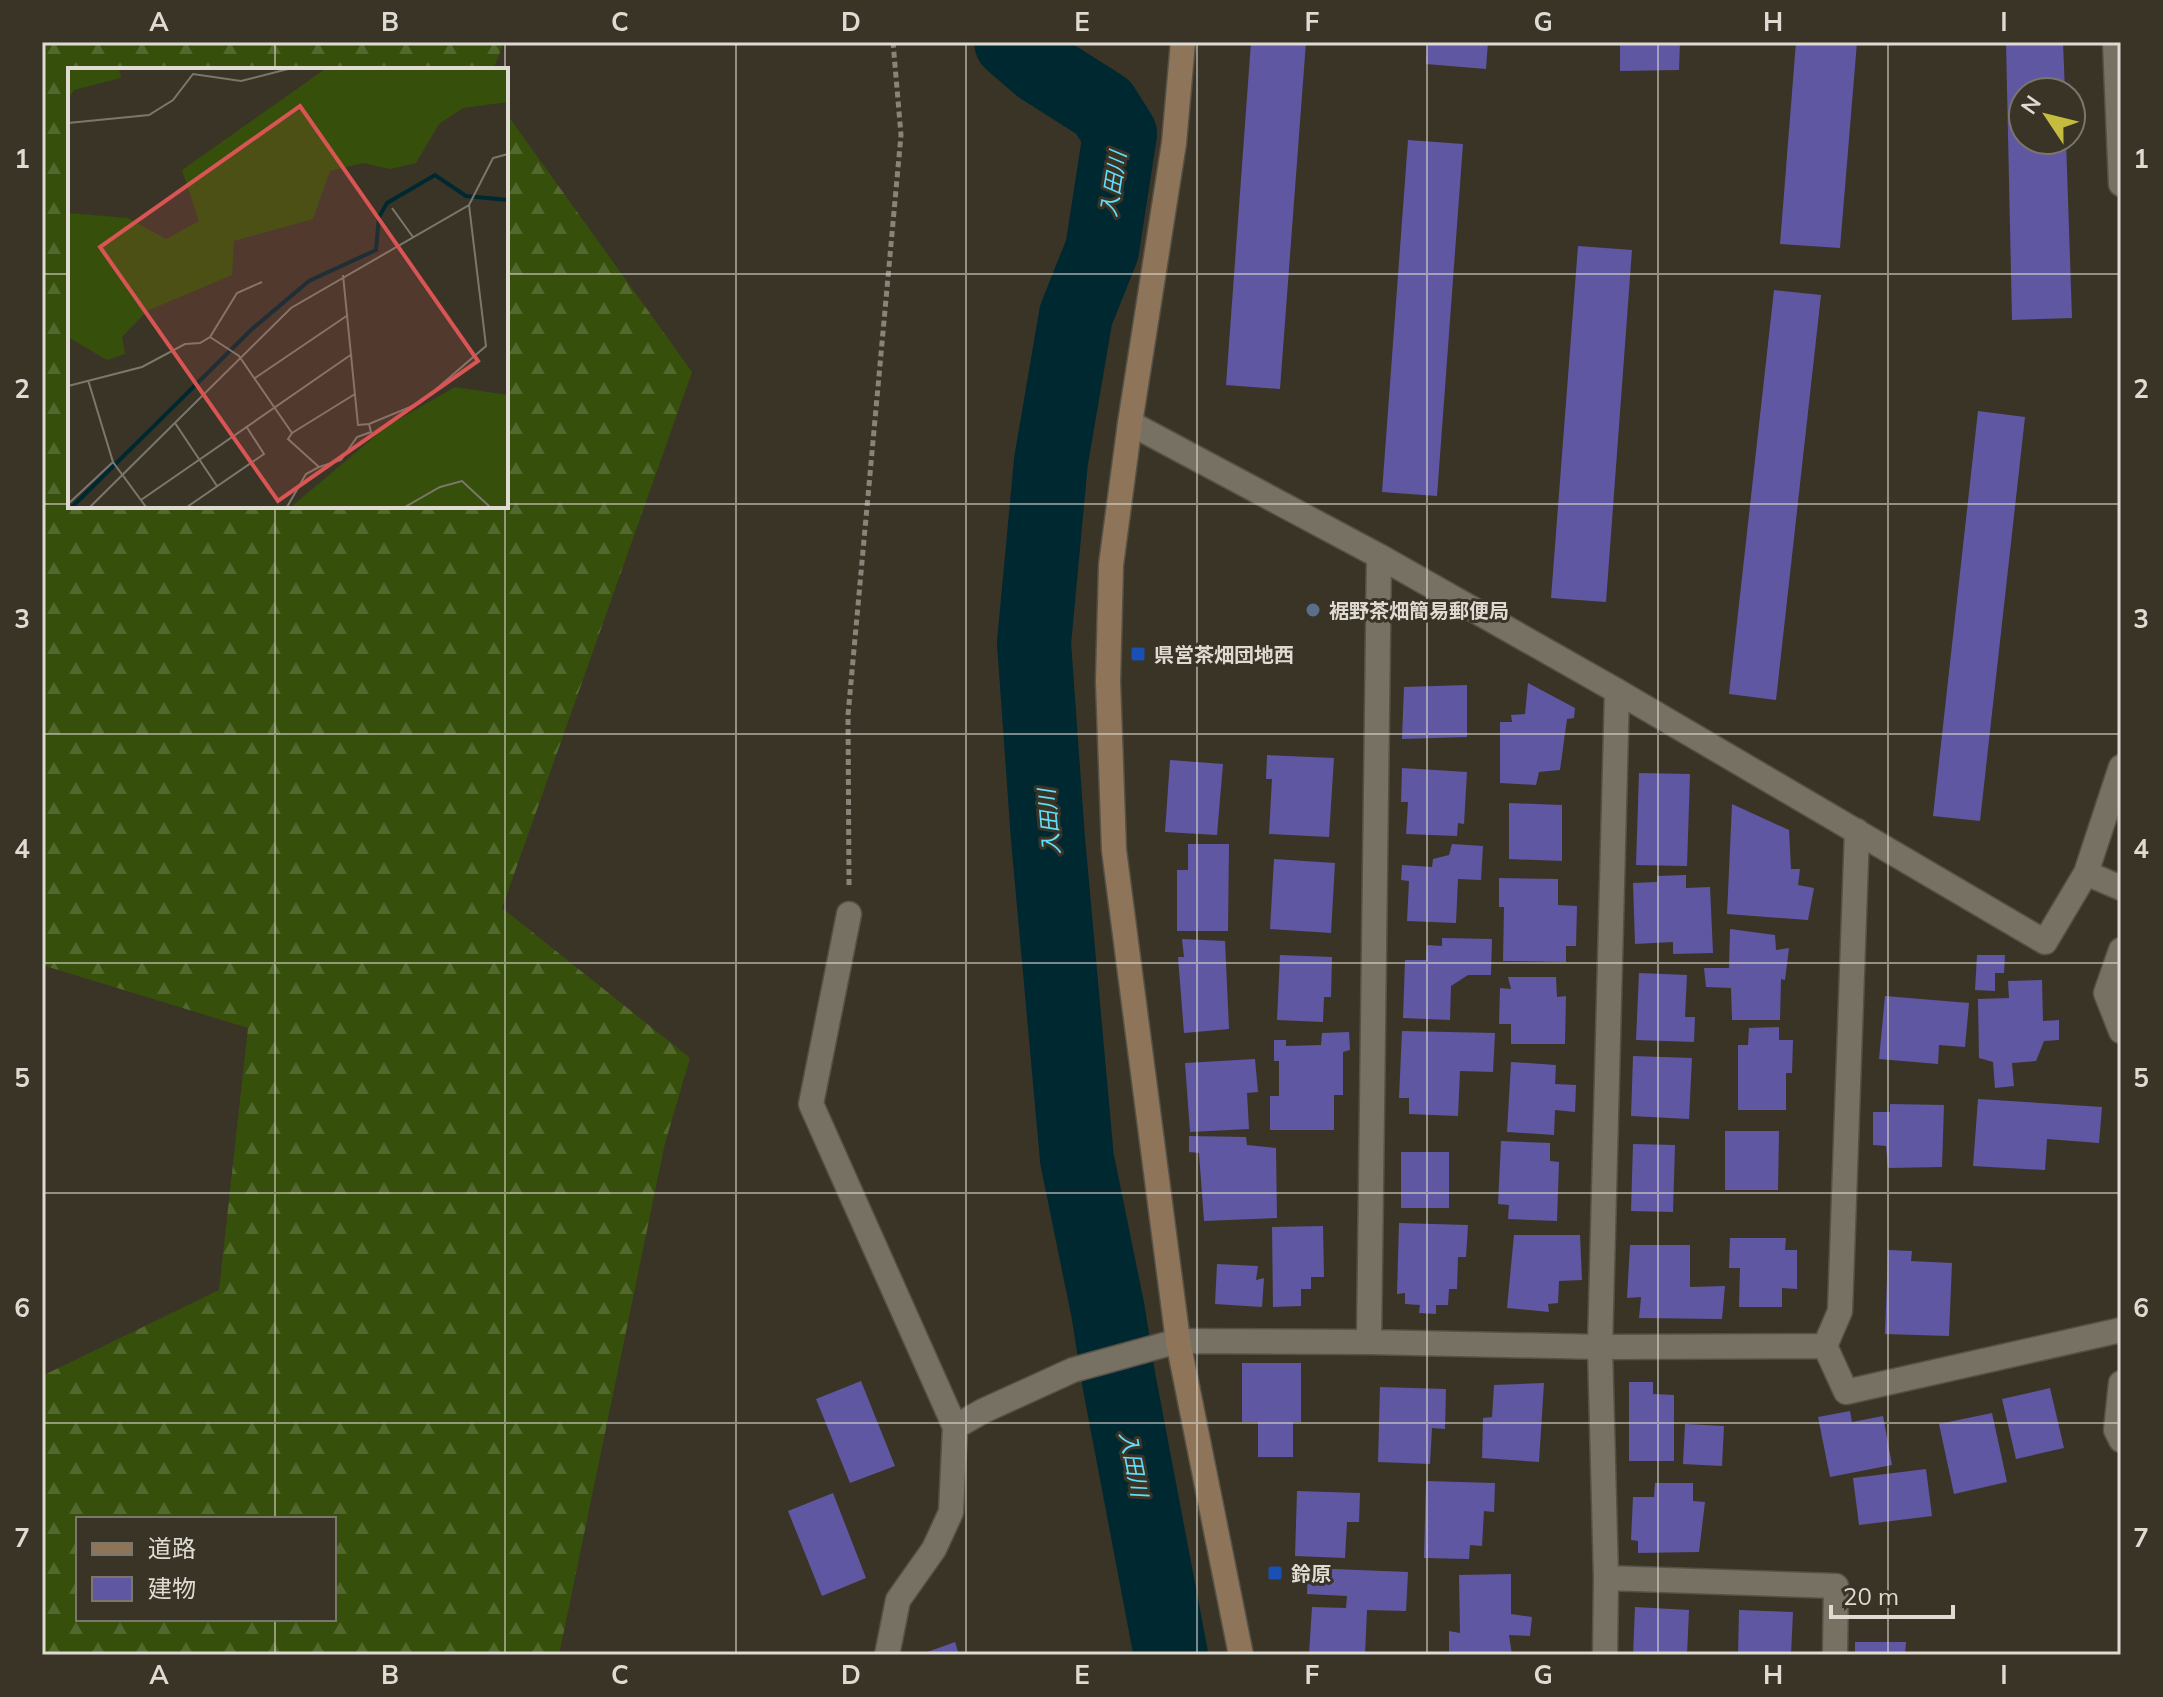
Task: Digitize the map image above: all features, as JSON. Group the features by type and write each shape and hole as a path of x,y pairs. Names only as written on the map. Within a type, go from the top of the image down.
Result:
{"street":[{"path":"1183,42 1174,143 1111,565 1108,681 1114,850 1178,1341 1241,1655"},
{"path":"2115,42 2121,184"},
{"path":"1130,423 1379,556 1617,691 2045,942 2086,873 2121,767"},
{"path":"1369,1342 1379,556"},
{"path":"1605,1655 1600,1347 1617,691"},
{"path":"1857,831 1840,1311 1825,1346 1846,1392 2121,1330"},
{"path":"2086,873 2121,888"},
{"path":"849,914 811,1104 955,1427 951,1512 934,1549 898,1600 887,1655"},
{"path":"2121,950 2106,993 2121,1031"},
{"path":"955,1427 1073,1370 1178,1341 1600,1347 1825,1346"},
{"path":"2121,1383 2116,1430 2121,1440"},
{"path":"1606,1578 1836,1586 1835,1655"}],"path":[{"path":"849,914 848,715 901,135 893,42"}],"green space":[{"path":"42,42 504,42 494,68 68,68 68,508 508,508 508,116 692,372 502,908 690,1058 665,1143 559,1655 42,1655 42,1376 219,1290 248,1028 42,965"}],"building":[{"path":"1251,42 1306,42 1280,389 1226,385"},
{"path":"1427,42 1488,42 1486,69 1426,64"},
{"path":"1620,42 1680,42 1679,70 1620,71"},
{"path":"1796,42 1857,42 1840,248 1780,244"},
{"path":"2006,42 2063,42 2064,76 2007,76 2007,88"},
{"path":"1408,140 1463,144 1437,496 1382,492"},
{"path":"2008,156 2067,156 2072,318 2012,320"},
{"path":"1578,246 1632,250 1606,602 1551,598"},
{"path":"1774,290 1821,295 1776,700 1729,694"},
{"path":"1978,411 2025,417 1980,821 1933,816"},
{"path":"1528,683 1575,708 1574,718 1567,719 1560,770 1539,772 1536,785 1500,783 1500,722 1512,722 1511,715 1525,714"},
{"path":"1467,685 1467,737 1402,739 1404,687"},
{"path":"1267,755 1334,758 1329,837 1269,834 1272,779 1266,779"},
{"path":"1170,760 1223,764 1217,835 1165,832"},
{"path":"1402,768 1467,772 1464,824 1458,823 1457,836 1406,834 1408,802 1401,802"},
{"path":"1639,773 1690,774 1687,866 1636,865"},
{"path":"1509,803 1562,805 1562,861 1509,859"},
{"path":"1732,804 1789,830 1791,869 1800,869 1798,885 1814,888 1808,920 1727,914"},
{"path":"1188,844 1229,844 1228,931 1177,931 1177,870 1188,870"},
{"path":"1452,844 1483,846 1481,880 1458,879 1456,923 1407,921 1409,881 1401,880 1402,865 1432,867 1433,859 1449,855"},
{"path":"1274,859 1335,863 1331,933 1270,929"},
{"path":"1686,875 1686,888 1710,887 1713,953 1673,954 1673,942 1635,944 1633,883 1657,882 1657,876"},
{"path":"1499,878 1558,879 1558,905 1577,906 1576,946 1566,946 1566,962 1503,961 1504,907 1499,907"},
{"path":"1730,929 1775,935 1776,950 1789,948 1785,980 1781,979 1780,1020 1732,1020 1731,988 1706,987 1704,968 1729,968"},
{"path":"1442,938 1492,939 1491,975 1468,975 1451,986 1450,1020 1403,1018 1405,960 1426,960 1427,945 1442,946"},
{"path":"1182,939 1225,941 1229,1029 1184,1033 1178,957 1184,957"},
{"path":"1280,955 1332,957 1331,997 1324,997 1323,1022 1277,1020"},
{"path":"1977,955 2005,955 2004,973 1995,973 1995,991 1975,990"},
{"path":"1639,973 1687,975 1685,1017 1695,1017 1694,1042 1636,1040"},
{"path":"1508,977 1556,977 1557,997 1566,996 1565,1044 1511,1044 1511,1024 1499,1024 1500,988 1511,989"},
{"path":"2042,980 2043,1021 2059,1020 2059,1040 2044,1041 2036,1061 2012,1063 2014,1086 1995,1088 1993,1062 1979,1058 1978,999 2009,998 2008,981"},
{"path":"1885,996 1969,1003 1965,1047 1939,1045 1938,1064 1879,1059"},
{"path":"1779,1027 1779,1040 1793,1040 1792,1073 1786,1073 1786,1110 1738,1110 1738,1045 1748,1045 1749,1028"},
{"path":"1402,1031 1495,1033 1493,1072 1460,1071 1458,1116 1409,1114 1409,1098 1399,1098"},
{"path":"1349,1032 1350,1050 1343,1052 1343,1095 1334,1095 1334,1130 1270,1130 1270,1096 1279,1096 1279,1061 1274,1061 1274,1040 1286,1040 1286,1046 1321,1045 1322,1033"},
{"path":"1633,1056 1692,1058 1689,1119 1631,1116"},
{"path":"1255,1059 1258,1092 1247,1093 1249,1129 1190,1132 1185,1063"},
{"path":"1511,1062 1556,1065 1555,1084 1576,1085 1575,1112 1555,1110 1554,1135 1507,1132"},
{"path":"1978,1099 2102,1107 2099,1143 2047,1139 2045,1170 1973,1166"},
{"path":"1890,1104 1944,1105 1942,1167 1888,1168 1886,1146 1873,1145 1873,1112 1890,1112"},
{"path":"1725,1131 1779,1131 1778,1190 1725,1190"},
{"path":"1189,1136 1246,1137 1247,1145 1276,1148 1277,1218 1204,1221 1199,1153 1189,1152"},
{"path":"1501,1141 1550,1143 1550,1161 1559,1162 1557,1221 1508,1219 1509,1205 1498,1204"},
{"path":"1633,1144 1675,1145 1673,1212 1631,1211"},
{"path":"1401,1152 1449,1152 1449,1208 1401,1208"},
{"path":"1399,1223 1468,1225 1466,1257 1458,1257 1457,1289 1449,1289 1448,1305 1436,1305 1436,1314 1419,1313 1420,1305 1405,1304 1405,1293 1397,1294"},
{"path":"1323,1226 1324,1277 1311,1277 1311,1289 1301,1289 1301,1306 1273,1307 1272,1227"},
{"path":"1514,1235 1580,1235 1582,1280 1559,1281 1558,1303 1548,1304 1549,1312 1507,1308"},
{"path":"1730,1238 1786,1238 1785,1250 1797,1250 1797,1289 1782,1288 1782,1307 1739,1307 1740,1268 1729,1268"},
{"path":"1630,1245 1690,1245 1690,1287 1725,1286 1722,1319 1639,1318 1641,1297 1627,1298"},
{"path":"1888,1250 1912,1251 1911,1261 1952,1263 1949,1336 1885,1334"},
{"path":"1217,1264 1258,1266 1256,1280 1264,1278 1262,1307 1215,1304"},
{"path":"1242,1363 1301,1363 1301,1422 1293,1422 1293,1457 1258,1457 1258,1422 1242,1422"},
{"path":"861,1381 895,1466 850,1483 816,1399"},
{"path":"1629,1382 1653,1382 1653,1394 1674,1395 1674,1461 1629,1461"},
{"path":"1544,1383 1539,1462 1482,1458 1483,1418 1492,1417 1494,1385"},
{"path":"1380,1387 1446,1389 1445,1429 1432,1428 1430,1464 1378,1462"},
{"path":"2050,1388 2064,1448 2016,1459 2002,1399"},
{"path":"1850,1411 1852,1422 1883,1416 1892,1465 1830,1477 1818,1417"},
{"path":"1992,1413 2007,1482 1954,1494 1939,1424"},
{"path":"1685,1424 1724,1426 1722,1466 1683,1464"},
{"path":"1926,1469 1932,1516 1859,1525 1853,1478"},
{"path":"1426,1481 1495,1483 1494,1512 1484,1511 1482,1546 1470,1545 1469,1559 1424,1558"},
{"path":"1655,1483 1693,1483 1693,1501 1705,1502 1699,1552 1638,1553 1638,1541 1631,1540 1633,1497 1654,1497"},
{"path":"1297,1491 1360,1493 1359,1522 1347,1522 1345,1558 1295,1556"},
{"path":"833,1493 866,1578 822,1596 788,1511"},
{"path":"1308,1568 1408,1572 1406,1611 1367,1610 1365,1655 1309,1654 1312,1607 1346,1608 1347,1596 1307,1594"},
{"path":"1511,1574 1511,1614 1532,1617 1530,1636 1509,1635 1512,1655 1449,1655 1449,1631 1460,1633 1459,1575"},
{"path":"1635,1607 1689,1610 1687,1655 1633,1655"},
{"path":"1739,1610 1793,1612 1791,1655 1738,1655"},
{"path":"955,1642 959,1655 919,1655"},
{"path":"1855,1642 1906,1642 1905,1655 1855,1655"}],"waterway":[{"name":"入田川","path":"1011,42 1040,67 1103,107 1120,134 1102,250 1076,315 1051,461 1034,643 1077,1159 1171,1655"}],"place":[{"name":"裾野茶畑簡易郵便局","path":"1313,610"},
{"name":"県営茶畑団地西","path":"1138,654"},
{"name":"鈴原","path":"1275,1573"}]}
